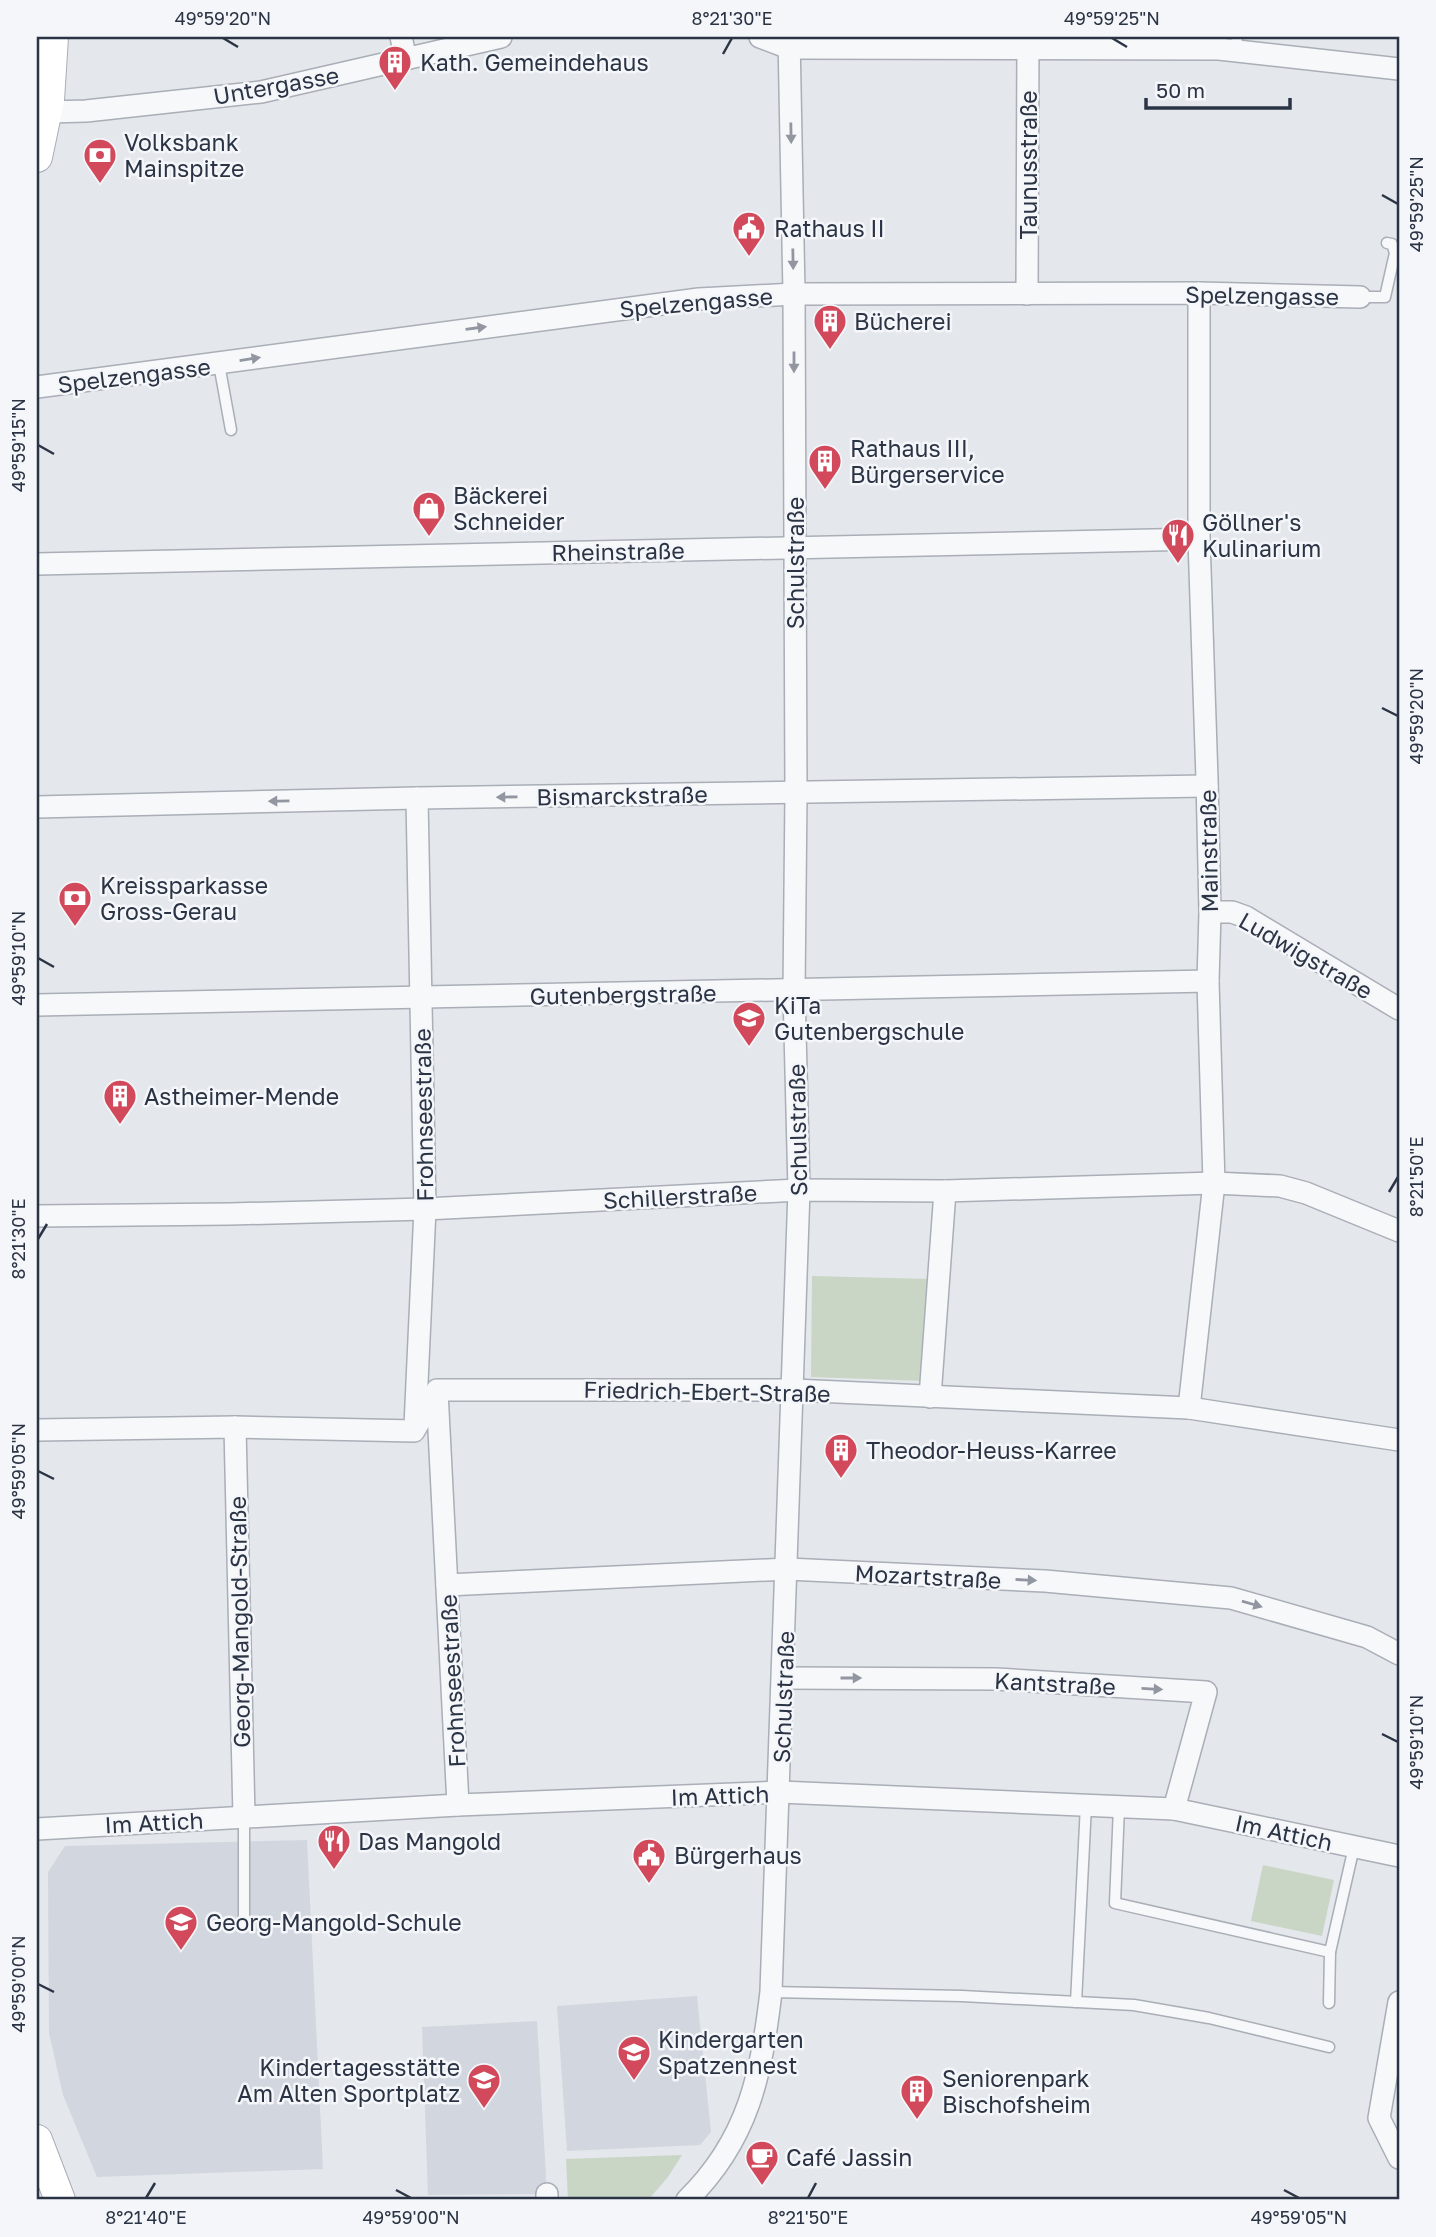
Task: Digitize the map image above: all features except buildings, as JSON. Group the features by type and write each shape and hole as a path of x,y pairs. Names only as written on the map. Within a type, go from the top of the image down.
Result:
{"main road":[{"path":"41,137 53,37"},
{"path":"37,2140 60,2200"}],"street":[{"path":"401,37 406,59"},
{"name":"Untergasse","path":"41,137 86,111 261,92 501,37"},
{"path":"760,37 789,42 1028,42 1219,49 1236,44 1399,69"},
{"name":"Schulstraße","path":"687,2200 722,2159 739,2130 753,2094 764,2050 771,1992 799,1190 794,991 794,294 789,42"},
{"name":"Taunusstraße","path":"1027,294 1028,42"},
{"name":"Spelzengasse","path":"37,387 699,299 794,294 1199,293 1360,297"},
{"name":"Mainstraße","path":"1189,1408 1214,1183 1208,981 1210,912 1199,539 1199,293"},
{"name":"Rheinstraße","path":"37,564 1199,539"},
{"name":"Bismarckstraße","path":"37,807 417,798 1207,786"},
{"name":"Frohnseestraße","path":"414,1431 425,1209 417,798"},
{"name":"Ludwigstraße","path":"1210,912 1232,912 1246,917 1399,1009"},
{"name":"Gutenbergstraße","path":"37,1005 1208,981"},
{"name":"Schillerstraße","path":"37,1216 425,1209 799,1190 945,1191 1214,1183 1280,1186 1306,1193 1399,1231"},
{"path":"930,1397 945,1191"},
{"path":"37,1430 235,1427 414,1431 437,1390"},
{"name":"Frohnseestraße","path":"437,1390 458,1805"},
{"name":"Friedrich-Ebert-Straße","path":"437,1390 794,1390 1189,1408 1399,1440"},
{"name":"Georg-Mangold-Straße","path":"235,1427 244,1817"},
{"name":"Mozartstraße","path":"447,1585 787,1569 1045,1581 1231,1598 1367,1637 1399,1654"},
{"name":"Kantstraße","path":"783,1678 996,1679 1206,1692 1174,1809"},
{"name":"Im Attich","path":"37,1829 458,1805 780,1792 1174,1809 1399,1856"},
{"path":"1399,2002 1378,2118 1399,2158"}],"lane":[{"path":"1360,297 1385,297 1395,253 1392,244 1387,243"},
{"path":"219,364 231,430"},
{"path":"1076,2002 1086,1805"},
{"path":"1119,1807 1115,1903 1330,1952"},
{"path":"244,1817 244,1924"},
{"path":"1329,2003 1330,1952 1354,1847"},
{"path":"771,1992 962,1996 1134,2005 1209,2018 1329,2046"}],"shaded area":[{"name":"Georg-Mangold-Schule","path":"307,1840 323,2169 97,2177 63,2095 49,2033 48,1872 65,1846"},
{"name":"Kindergarten Spatzennest","path":"697,1996 711,2132 700,2145 567,2151 557,2006"},
{"name":"Kindertagesstätte Am Alten Sportplatz","path":"537,2021 547,2194 428,2195 422,2027"}],"green space":[{"path":"812,1276 929,1279 925,1381 811,1377"},
{"path":"1263,1865 1334,1880 1322,1936 1251,1921"},
{"path":"682,2155 648,2200 568,2200 566,2159"}],"place":[{"name":"Kath. Gemeindehaus","path":"395,92"},
{"name":"Volksbank Mainspitze","path":"100,185"},
{"name":"Rathaus II","path":"749,258"},
{"name":"Bücherei","path":"830,351"},
{"name":"Rathaus III, Bürgerservice","path":"825,491"},
{"name":"Bäckerei Schneider","path":"429,538"},
{"name":"Göllner's Kulinarium","path":"1178,565"},
{"name":"Kreissparkasse Gross-Gerau","path":"75,928"},
{"name":"KiTa Gutenbergschule","path":"749,1048"},
{"name":"Astheimer-Mende","path":"120,1126"},
{"name":"Theodor-Heuss-Karree","path":"841,1480"},
{"name":"Das Mangold","path":"334,1871"},
{"name":"Bürgerhaus","path":"649,1885"},
{"name":"Georg-Mangold-Schule","path":"181,1952"},
{"name":"Kindergarten Spatzennest","path":"634,2082"},
{"name":"Kindertagesstätte Am Alten Sportplatz","path":"484,2110"},
{"name":"Seniorenpark Bischofsheim","path":"917,2121"},
{"name":"Café Jassin","path":"762,2187"}]}
